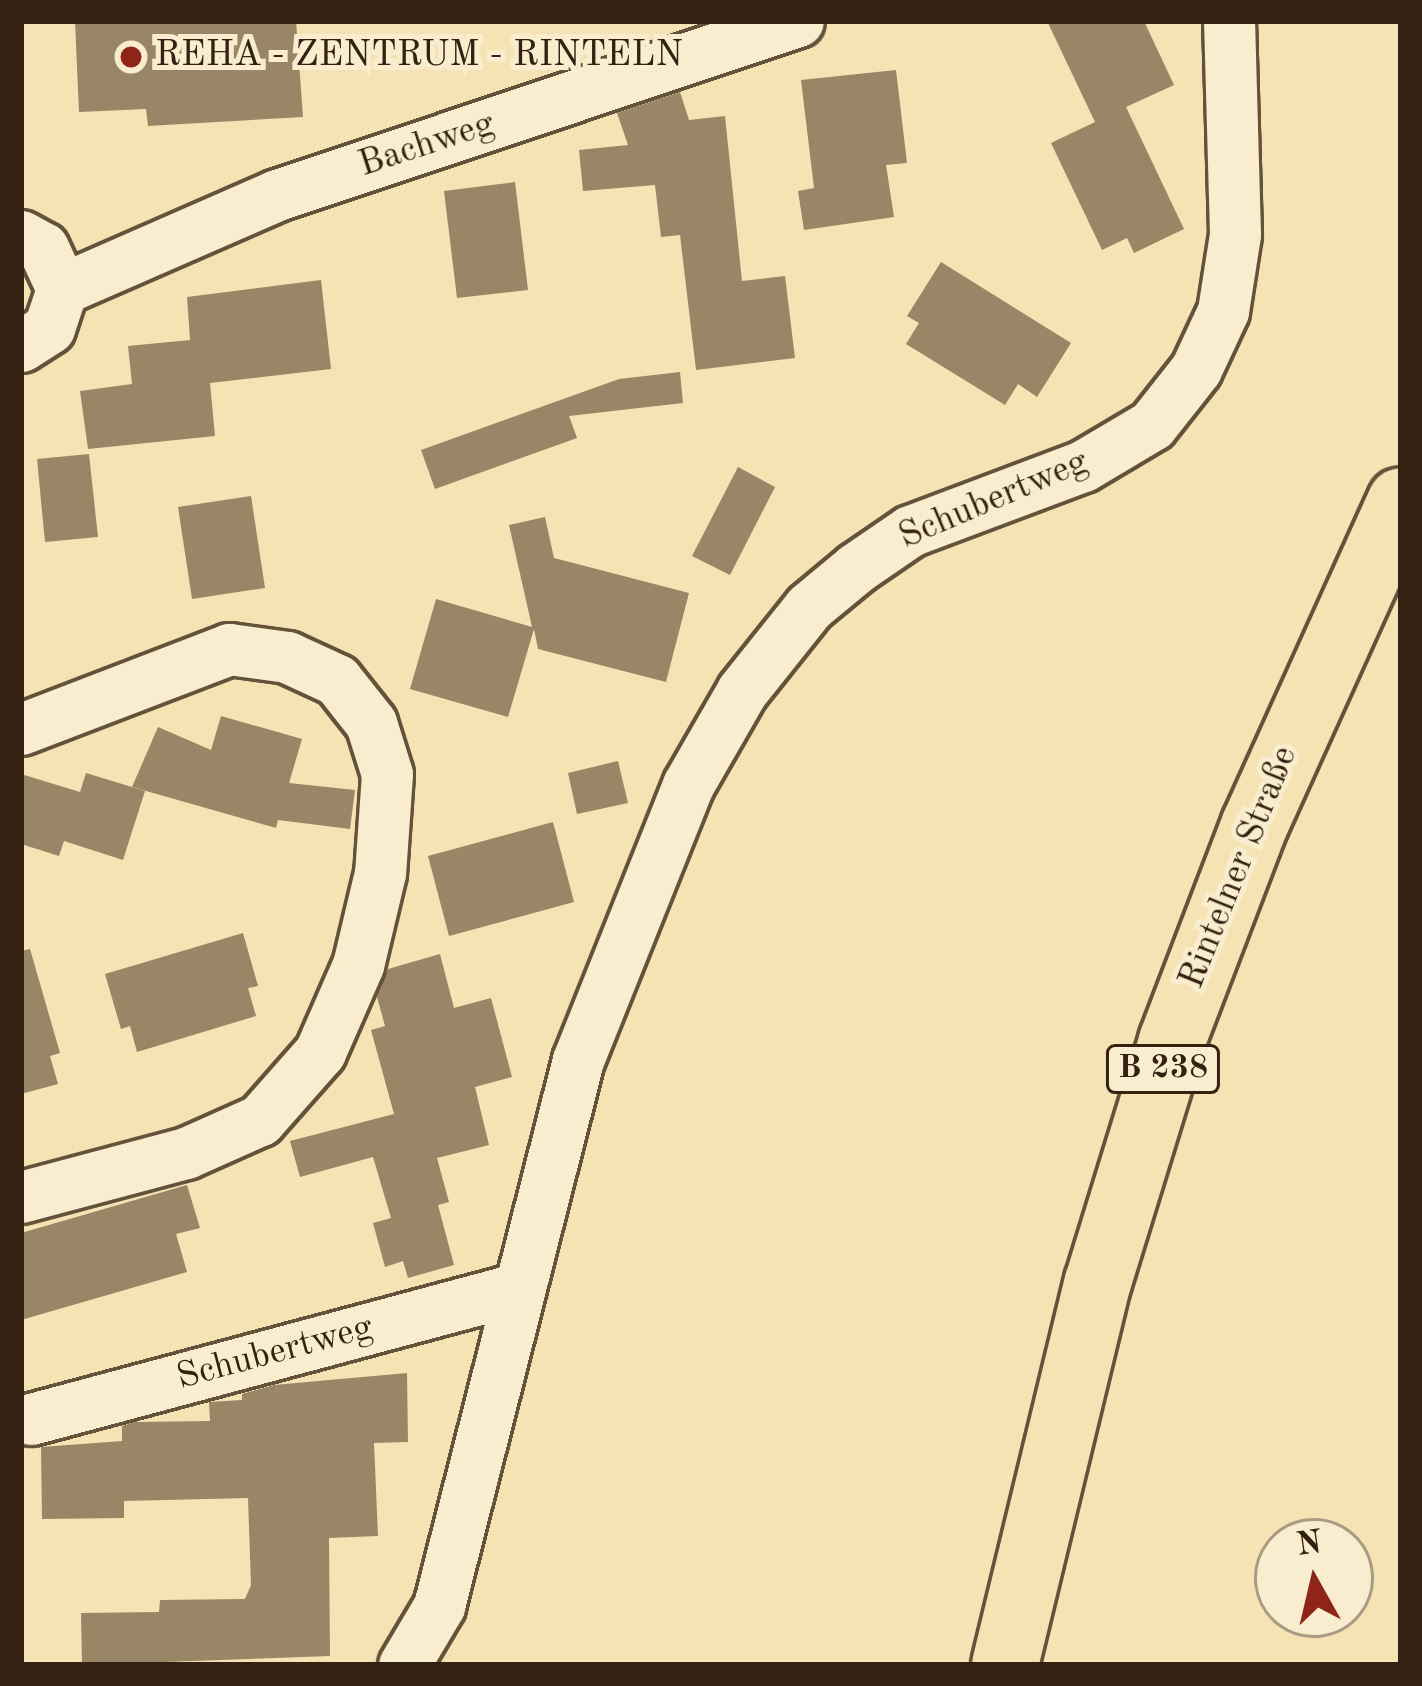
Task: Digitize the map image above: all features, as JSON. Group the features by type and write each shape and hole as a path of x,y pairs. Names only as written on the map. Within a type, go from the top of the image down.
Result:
{"main road":[{"name":"Rintelner Straße","path":"1005,1665 1098,1282 1172,1041 1255,824 1401,501"}],"street":[{"name":"Bachweg","path":"62,289 277,195 798,21"},
{"name":"Schubertweg","path":"404,1665 439,1606 578,1060 688,785 742,692 809,607 856,568 910,531 1083,466 1152,424 1196,369 1223,311 1235,234 1229,21"},
{"path":"21,236 43,248 62,289 49,328 21,346"},
{"path":"21,729 229,650 287,657 337,680 371,723 387,774 380,873 358,964 320,1052 260,1120 186,1153 21,1197"},
{"name":"Schubertweg","path":"31,1419 520,1288"}],"building":[{"path":"75,21 296,21 303,117 148,126 146,109 79,112"},
{"path":"1047,21 1144,21 1174,85 1126,107 1184,229 1134,253 1127,238 1102,250 1051,143 1095,122"},
{"path":"896,70 907,163 886,165 894,217 804,230 798,191 814,188 801,80"},
{"path":"680,92 689,120 725,116 742,281 785,276 795,358 696,370 680,235 661,237 655,185 583,191 579,150 628,145 617,113"},
{"path":"515,182 528,290 457,298 444,191"},
{"path":"941,262 1071,343 1037,397 1018,384 1005,405 906,344 919,323 907,316"},
{"path":"321,280 331,369 210,383 215,436 88,449 80,391 132,384 128,346 190,340 187,297"},
{"path":"680,372 683,403 569,416 577,438 435,489 421,450 619,379"},
{"path":"89,454 98,537 45,542 37,459"},
{"path":"738,467 775,487 730,575 692,556"},
{"path":"251,496 265,588 192,599 178,507"},
{"path":"545,517 554,558 689,593 666,682 538,649 534,629 508,717 410,689 436,599 532,627 509,525"},
{"path":"221,716 302,739 289,783 355,790 350,829 278,820 276,828 132,787 158,727 211,750"},
{"path":"618,761 628,803 577,814 568,773"},
{"path":"86,773 145,791 123,860 64,841 59,856 21,844 21,774 80,792"},
{"path":"553,822 574,902 449,936 428,856"},
{"path":"243,933 258,986 248,988 256,1016 137,1052 130,1026 121,1029 105,974"},
{"path":"30,949 60,1053 50,1056 58,1084 21,1094 21,951"},
{"path":"440,954 454,1008 491,998 512,1077 475,1087 489,1145 437,1158 449,1202 438,1205 454,1265 408,1278 403,1261 385,1267 373,1223 391,1218 373,1157 300,1177 290,1141 394,1114 371,1030 385,1026 377,997 388,969"},
{"path":"187,1185 200,1228 176,1234 187,1272 21,1320 21,1233"},
{"path":"407,1373 408,1442 374,1443 378,1536 329,1538 330,1656 82,1665 81,1613 159,1612 160,1600 245,1599 251,1585 248,1498 124,1501 124,1518 42,1519 41,1447 122,1441 122,1426 134,1422 210,1421 209,1402 242,1400 242,1394 274,1385"}],"place":[{"name":"REHA - ZENTRUM - RINTELN","path":"131,57"}]}
